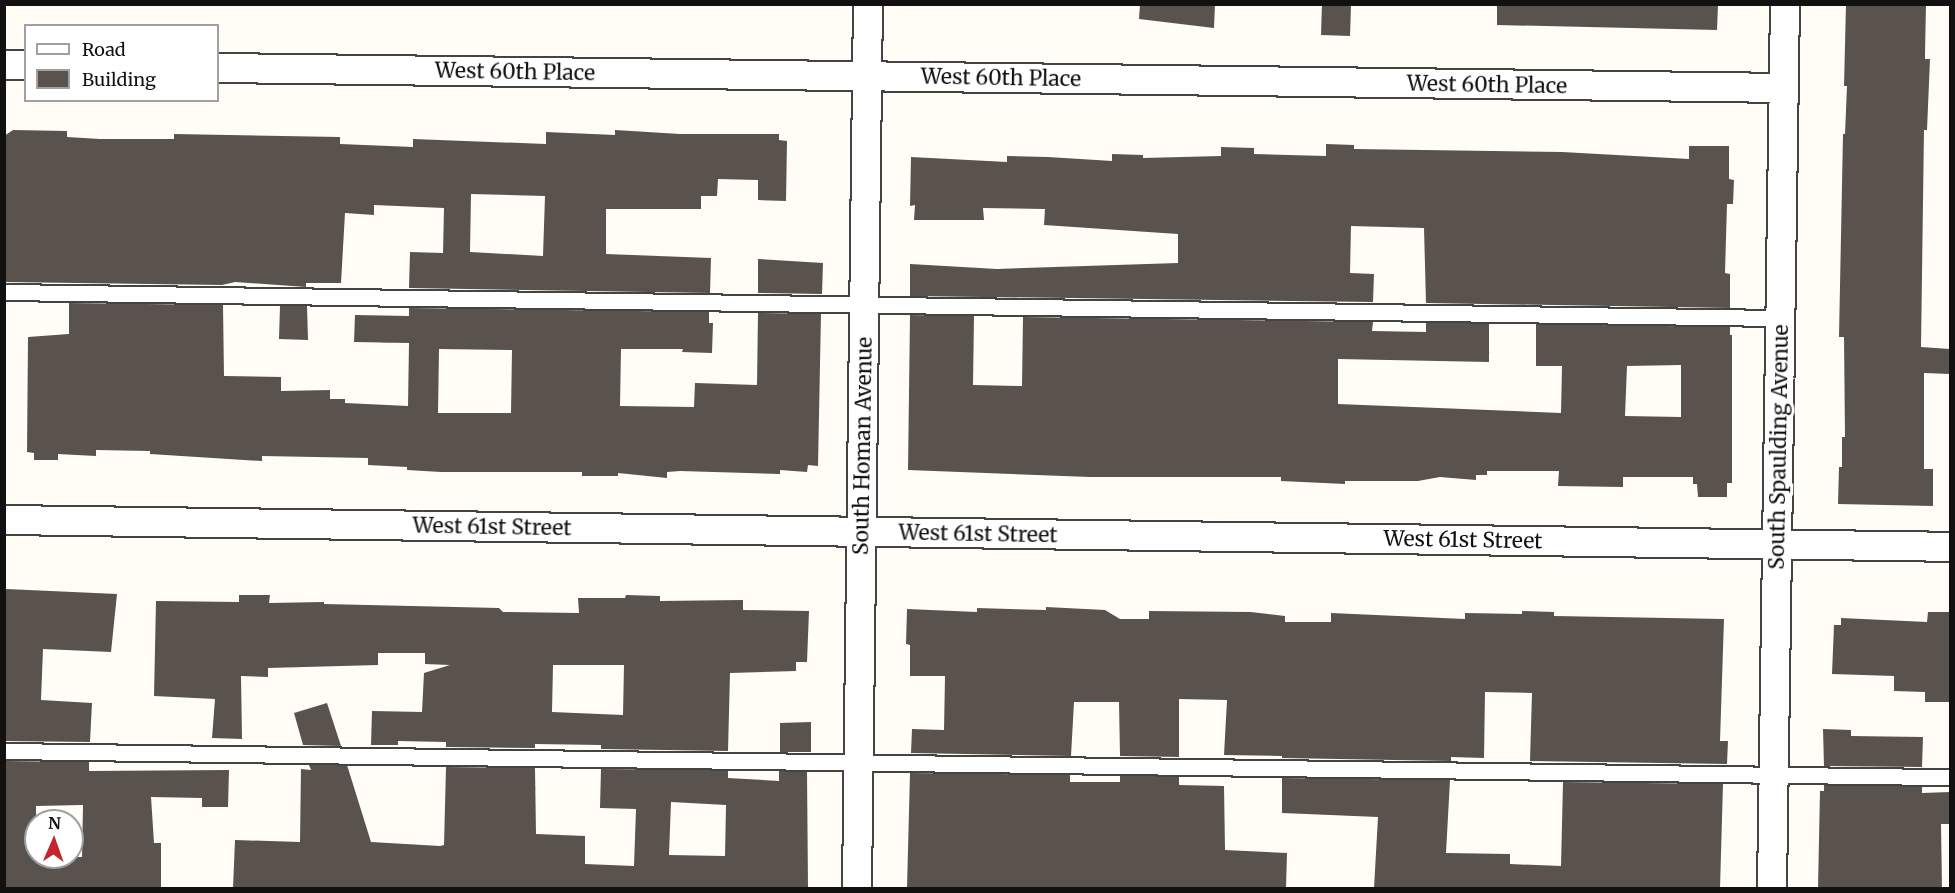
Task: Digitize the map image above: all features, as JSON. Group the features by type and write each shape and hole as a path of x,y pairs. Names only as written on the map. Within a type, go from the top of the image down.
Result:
{"street":[{"name":"South Homan Avenue","path":"857,888 868,4"},
{"name":"South Spaulding Avenue","path":"1772,888 1785,4"},
{"path":"4,65 24,65"},
{"name":"West 60th Place","path":"219,68 1784,88"},
{"name":"West 61st Street","path":"4,520 1950,547"}],"lane":[{"path":"4,292 1781,318"},
{"path":"4,751 1950,777"}],"building":[{"path":"1140,4 1215,4 1214,28 1139,19"},
{"path":"1322,4 1351,4 1350,36 1321,35"},
{"path":"1497,4 1718,4 1717,30 1497,25"},
{"path":"1846,4 1926,4 1925,59 1930,59 1927,130 1924,130 1921,347 1950,349 1950,374 1924,373 1924,469 1933,469 1933,506 1838,504 1842,437 1845,437 1844,337 1839,337 1843,134 1845,134 1847,86 1844,86"},
{"path":"13,130 67,131 67,137 100,139 174,139 174,134 340,137 340,144 413,147 413,139 546,144 546,132 615,135 615,130 680,134 779,134 779,140 787,141 786,201 758,200 758,180 718,179 717,196 701,196 701,209 606,209 606,254 711,258 710,293 409,288 410,252 443,253 444,208 374,205 374,215 345,213 341,283 306,283 306,287 235,282 222,285 4,282 4,136","holes":["471,194 545,196 543,256 470,252"]},
{"path":"1326,144 1354,145 1354,149 1562,152 1689,159 1689,146 1729,146 1729,179 1734,180 1733,204 1727,204 1725,273 1730,274 1730,308 1426,303 1424,228 1351,226 1350,273 1374,274 1373,302 910,296 910,264 997,269 1178,263 1178,234 1044,225 1045,209 983,208 984,220 914,220 915,205 910,206 911,157 1007,162 1007,156 1112,161 1112,154 1143,155 1143,158 1221,156 1221,147 1254,148 1254,154 1326,156"},
{"path":"758,259 823,263 822,294 758,293"},
{"path":"69,303 223,305 224,376 281,377 281,391 330,390 330,399 345,399 345,403 408,406 409,343 354,342 355,315 409,316 409,308 709,312 709,323 713,323 712,353 682,352 683,349 621,349 620,406 694,407 695,383 757,385 758,313 821,314 818,466 808,465 807,472 780,470 780,474 667,472 667,478 618,473 618,476 582,476 582,472 441,472 368,465 368,458 262,456 262,461 150,454 150,451 96,450 96,456 58,454 58,460 34,460 34,453 27,452 28,337 69,334","holes":["439,349 512,350 511,413 438,413"]},
{"path":"280,306 307,306 308,340 279,339"},
{"path":"910,315 974,316 973,385 1022,386 1023,317 1373,322 1372,331 1426,332 1426,323 1489,323 1489,362 1338,359 1338,404 1561,413 1562,366 1536,366 1536,324 1730,327 1730,335 1732,335 1732,483 1727,483 1727,497 1698,497 1697,484 1693,484 1693,477 1623,477 1623,487 1558,486 1559,471 1487,471 1487,475 1476,475 1476,480 1440,477 1418,481 1345,481 1345,484 1281,481 1281,477 1090,477 908,470","holes":["1681,365 1681,417 1625,416 1627,366"]},
{"path":"6,589 117,594 111,652 43,649 41,700 92,703 90,742 4,741"},
{"path":"239,595 270,595 269,603 324,602 324,604 499,608 503,612 579,613 578,598 625,598 626,595 660,596 660,601 743,600 743,610 809,611 807,662 796,662 796,671 730,673 728,751 601,749 601,745 535,744 535,748 446,747 446,742 398,741 398,745 371,745 372,711 422,712 424,673 450,665 425,664 425,653 378,653 378,665 268,668 268,677 241,676 242,739 212,738 215,699 154,696 156,601 239,602","holes":["553,665 624,665 623,715 552,712"]},
{"path":"1046,607 1105,610 1120,619 1149,619 1149,611 1251,612 1285,616 1285,622 1331,622 1331,613 1465,619 1465,613 1522,614 1522,611 1554,612 1554,616 1724,619 1720,741 1728,741 1727,764 1530,761 1532,693 1485,692 1484,758 1451,757 1451,761 1224,755 1227,700 1179,699 1179,757 1120,756 1119,702 1074,702 1071,756 911,753 912,729 944,730 945,676 910,676 910,645 906,644 907,609 977,612 977,608 1046,610"},
{"path":"1928,612 1950,612 1950,702 1925,702 1925,692 1894,691 1894,676 1832,674 1834,625 1841,625 1841,618 1927,622"},
{"path":"327,703 341,746 303,745 294,713"},
{"path":"811,722 811,752 780,752 780,723"},
{"path":"1823,729 1851,730 1851,736 1923,737 1922,767 1824,766"},
{"path":"4,761 89,762 89,771 229,770 228,807 202,807 202,798 151,797 154,843 161,843 161,888 4,888"},
{"path":"309,765 347,765 371,842 440,846 444,845 446,767 535,768 536,834 585,836 585,864 634,866 636,809 600,808 601,769 728,770 728,778 779,781 779,771 807,771 808,888 233,888 235,840 300,842 301,769 311,770","holes":["671,802 726,805 725,856 669,855"]},
{"path":"910,773 1070,775 1070,782 1120,782 1120,776 1179,776 1179,785 1224,786 1225,850 1287,853 1286,888 907,888"},
{"path":"1282,778 1450,780 1446,853 1510,854 1510,864 1561,866 1563,782 1723,784 1720,888 1374,888 1378,817 1282,813"},
{"path":"1824,785 1922,786 1922,793 1950,792 1950,824 1941,824 1942,888 1818,888 1820,791 1824,791"}]}
